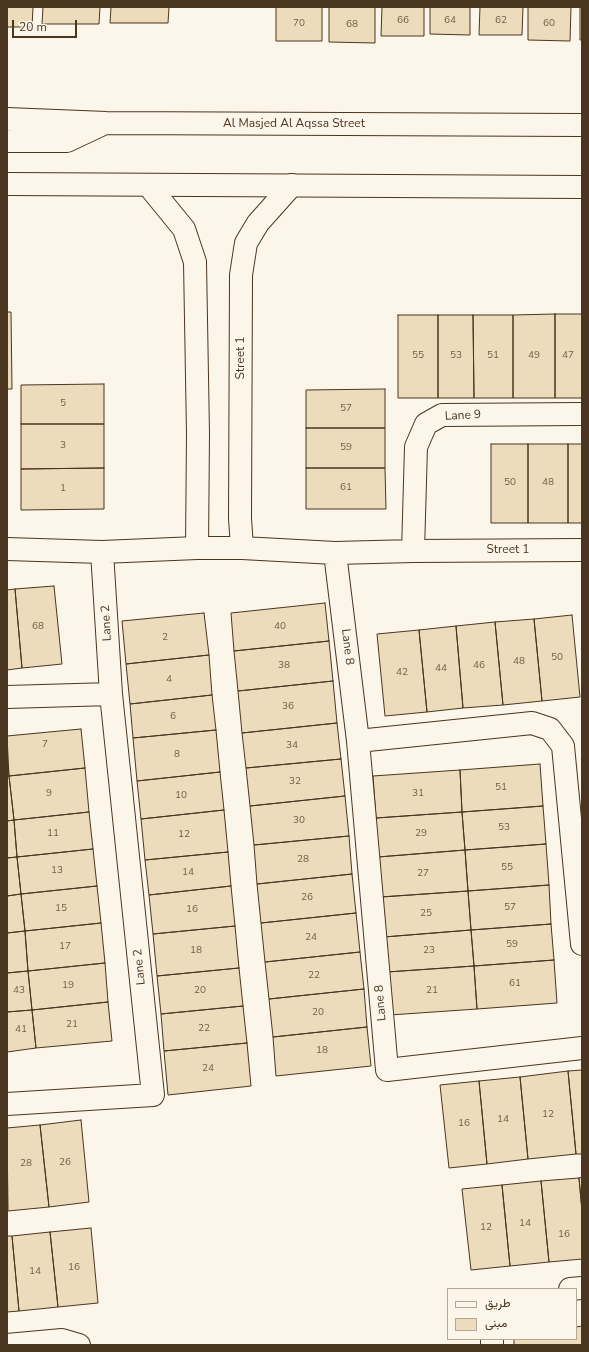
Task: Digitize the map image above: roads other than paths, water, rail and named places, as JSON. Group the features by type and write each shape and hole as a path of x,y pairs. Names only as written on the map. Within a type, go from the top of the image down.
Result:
{"street":[{"name":"Al Masjed Al Aqssa Street","path":"11,118 106,123 582,125"},
{"path":"7,141 67,141 106,123"},
{"path":"7,184 582,187"},
{"path":"148,185 184,229 195,262 198,434 197,548"},
{"name":"Street 1","path":"242,548 240,518 241,275 246,243 258,223 292,185"},
{"name":"Lane 9","path":"413,551 416,447 426,424 442,415 582,414"},
{"name":"Street 1","path":"7,549 102,552 197,548 242,548 335,553 582,550"},
{"name":"Lane 2","path":"7,1104 153,1095 111,694 102,552"},
{"name":"Lane 8","path":"335,553 358,741 387,1070 582,1048"},
{"path":"7,697 111,694"},
{"path":"358,741 532,723 550,729 563,746 582,944"},
{"path":"7,1345 62,1340 79,1345"}]}
